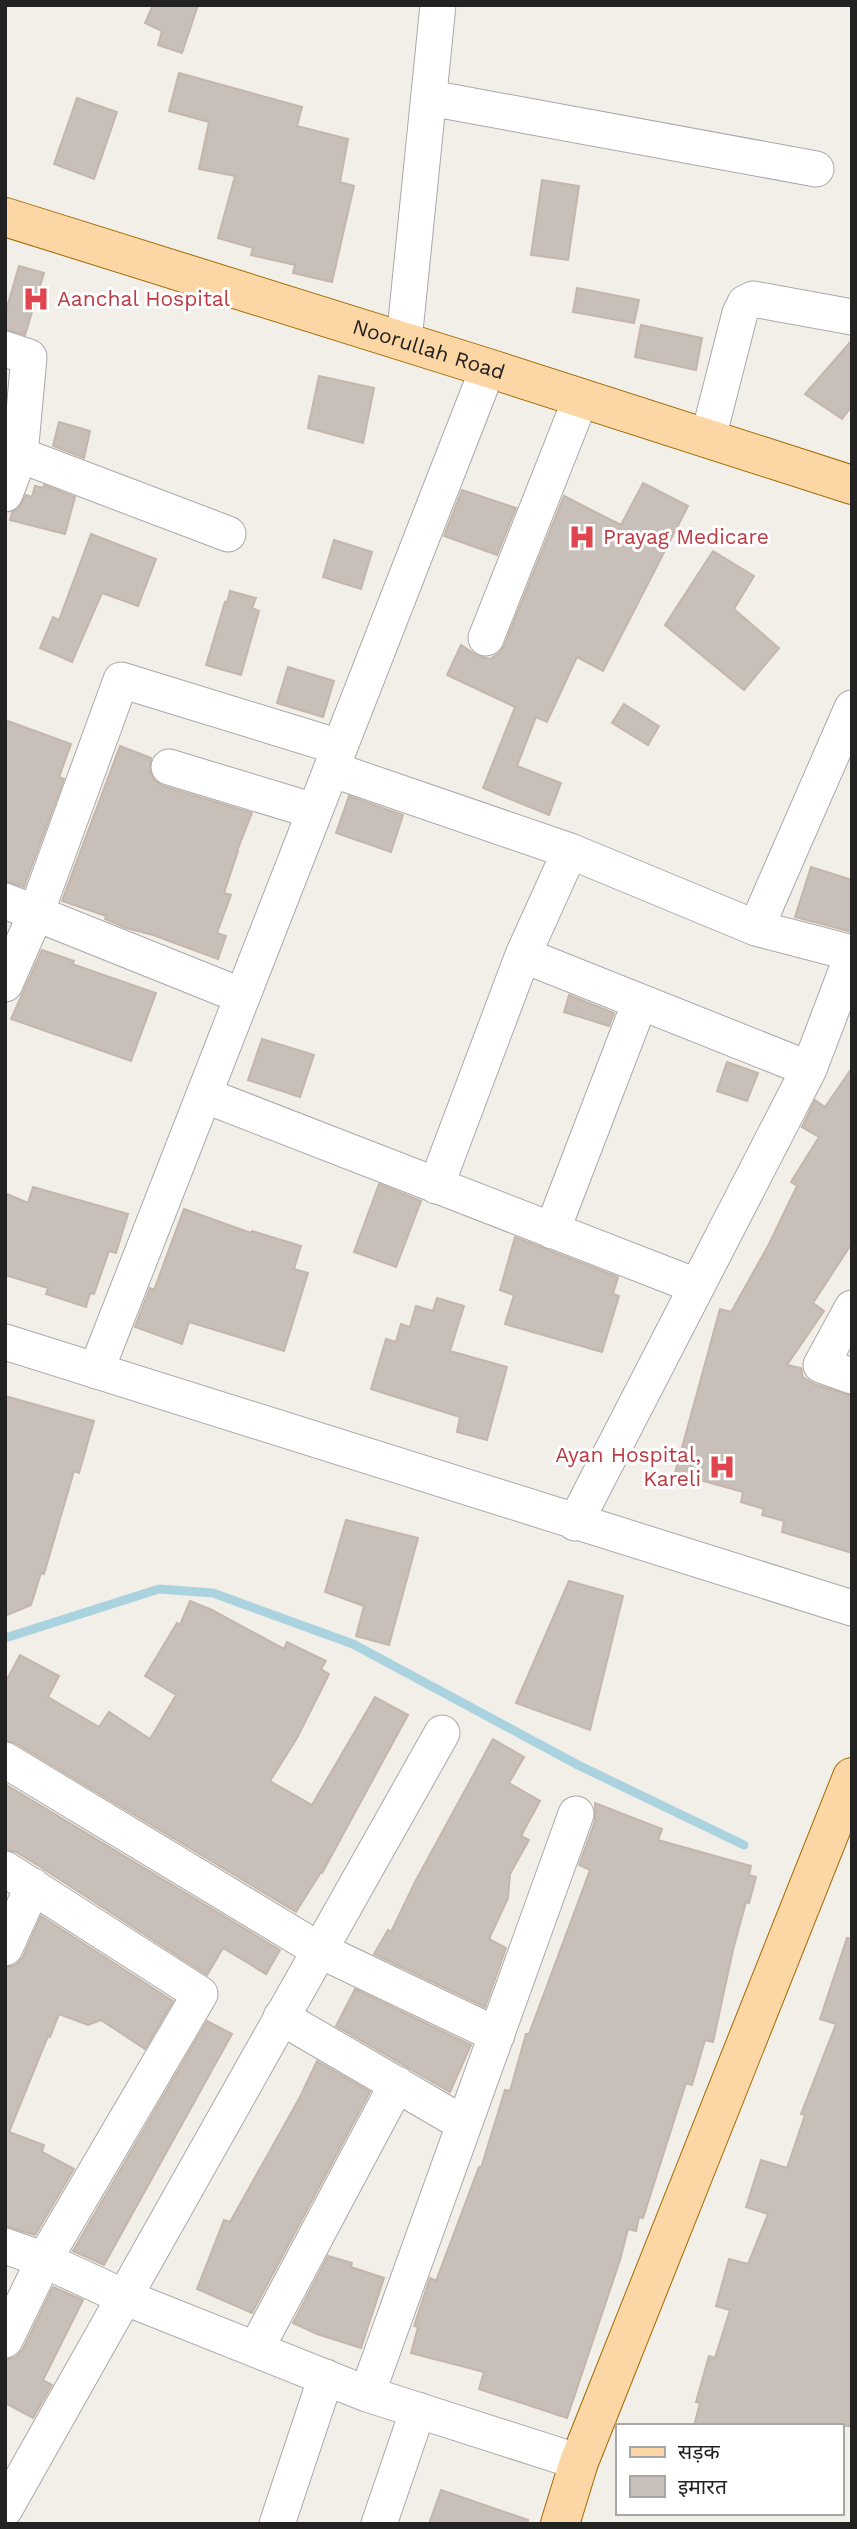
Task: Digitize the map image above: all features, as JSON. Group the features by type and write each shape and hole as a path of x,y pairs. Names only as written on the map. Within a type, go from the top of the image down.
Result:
{"main road":[{"name":"Noorullah Road","path":"5,217 404,341 852,485"},
{"path":"560,2524 579,2462 852,1777"}],"street":[{"path":"404,341 438,5"},
{"path":"430,98 816,169"},
{"path":"708,438 740,313 745,303 753,299 852,317"},
{"path":"5,349 29,356 20,455 5,494"},
{"path":"96,1371 488,368"},
{"path":"486,638 581,398"},
{"path":"20,455 228,534"},
{"path":"5,984 21,907 121,680 335,758 756,928 852,955 809,1069 575,1523"},
{"path":"756,928 852,708"},
{"path":"169,766 314,811"},
{"path":"436,1186 523,955 570,852"},
{"path":"21,907 242,996"},
{"path":"523,955 809,1069"},
{"path":"552,1231 640,1002"},
{"path":"204,1094 696,1286"},
{"path":"852,1308 821,1365 852,1376"},
{"path":"6,1345 852,1608"},
{"path":"5,2509 442,1733"},
{"path":"5,1760 319,1950 497,2035"},
{"path":"367,2393 576,1814"},
{"path":"5,1948 19,1877 200,1994 44,2260 5,2340"},
{"path":"281,2017 464,2124"},
{"path":"256,2349 397,2084"},
{"path":"5,2246 44,2260 124,2297 367,2393 579,2462"},
{"path":"277,2524 326,2377"},
{"path":"379,2524 418,2410"}],"building":[{"path":"153,5 198,5 182,53 158,45 162,31 145,23"},
{"path":"179,73 302,107 297,126 348,139 340,182 354,186 332,282 293,273 295,265 251,255 253,248 218,238 235,176 199,169 209,122 169,111"},
{"path":"77,98 117,112 94,179 54,164"},
{"path":"542,180 579,186 568,260 531,255"},
{"path":"19,266 44,273 25,335 5,329 5,314"},
{"path":"577,288 639,300 634,323 573,312"},
{"path":"641,325 702,338 696,370 635,357"},
{"path":"852,340 852,406 842,419 805,394"},
{"path":"319,376 374,388 363,443 308,428"},
{"path":"59,422 90,431 84,458 53,446"},
{"path":"643,483 688,506 603,671 577,657 547,722 536,717 517,766 561,783 549,815 483,788 515,707 447,675 461,645 478,656 490,659 504,646 564,496 621,525"},
{"path":"44,485 75,497 65,534 10,520 12,512 18,509 26,495 32,497 35,486 43,488"},
{"path":"462,490 516,508 497,555 444,536"},
{"path":"91,534 156,559 138,606 102,593 72,662 40,648 53,617 59,620"},
{"path":"334,540 372,552 361,589 323,577"},
{"path":"713,551 754,576 734,609 779,648 744,690 665,625"},
{"path":"230,591 256,598 252,608 259,611 241,675 206,665"},
{"path":"288,667 334,681 323,717 277,703"},
{"path":"624,704 659,726 648,745 612,723"},
{"path":"5,720 71,744 59,777 64,779 24,887 5,881"},
{"path":"120,746 151,758 150,772 154,780 163,786 252,813 224,893 231,895 217,933 226,936 218,959 126,928 105,919 106,916 62,901"},
{"path":"349,796 403,815 391,852 336,833"},
{"path":"811,867 852,880 852,932 795,917"},
{"path":"42,950 74,961 72,964 156,993 131,1061 11,1019"},
{"path":"569,995 614,1013 609,1026 564,1012"},
{"path":"262,1039 314,1055 300,1097 248,1080"},
{"path":"727,1062 758,1073 747,1101 717,1091"},
{"path":"852,1068 852,1243 813,1303 824,1311 787,1365 801,1368 803,1377 814,1384 852,1396 852,1553 782,1532 784,1521 762,1515 764,1509 741,1502 743,1492 675,1473 720,1309 731,1312 768,1246 797,1186 791,1182 819,1137 802,1127 815,1100 825,1107"},
{"path":"379,1184 421,1201 396,1267 354,1252"},
{"path":"33,1187 128,1214 116,1253 109,1251 94,1294 90,1293 86,1307 46,1294 48,1288 5,1275 5,1193 28,1203"},
{"path":"184,1209 251,1233 252,1231 301,1246 294,1269 308,1273 284,1351 189,1322 182,1344 135,1327 150,1288 154,1290"},
{"path":"515,1237 618,1277 613,1294 619,1296 602,1352 505,1324 514,1295 500,1290"},
{"path":"437,1298 464,1306 450,1351 507,1367 487,1440 457,1432 460,1417 371,1389 386,1339 396,1342 401,1324 410,1327 416,1306 433,1311"},
{"path":"5,1396 94,1421 79,1473 74,1471 44,1574 41,1573 31,1605 5,1616"},
{"path":"346,1520 418,1538 389,1645 356,1636 364,1606 325,1592"},
{"path":"569,1581 623,1596 590,1730 516,1703"},
{"path":"190,1601 284,1649 287,1642 326,1661 321,1669 329,1674 297,1738 270,1781 312,1805 375,1697 408,1715 322,1873 296,1912 15,1743 5,1740 5,1683 20,1655 59,1676 48,1697 99,1727 109,1712 150,1739 176,1695 145,1676 177,1623 180,1625"},
{"path":"493,1739 524,1757 509,1783 540,1801 521,1836 529,1840 510,1874 508,1898 489,1939 506,1948 485,2007 374,1954 388,1930 391,1932 415,1882"},
{"path":"5,1784 280,1950 266,1974 223,1948 207,1975 42,1868 16,1852 5,1849"},
{"path":"595,1803 662,1829 658,1840 751,1866 749,1875 756,1877 733,1950 713,2042 705,2040 692,2085 686,2083 643,2218 639,2217 636,2231 628,2229 567,2418 479,2389 484,2372 411,2353 418,2327 414,2326 430,2278 436,2281 479,2167 481,2168 505,2090 510,2091 526,2034 529,2034 590,1870 579,1865 595,1821"},
{"path":"41,1916 173,2001 145,2049 101,2020 88,2025 59,2014 9,2132 44,2145 42,2152 74,2169 35,2235 5,2226 5,1968 16,1965 23,1957"},
{"path":"847,1938 852,1939 852,2426 695,2424 700,2403 696,2402 709,2356 715,2358 730,2310 716,2306 729,2259 748,2264 768,2214 746,2207 761,2160 787,2168 805,2115 801,2114 836,2024 820,2019"},
{"path":"355,1989 471,2045 450,2092 336,2026"},
{"path":"207,2021 232,2034 104,2265 73,2251"},
{"path":"317,2061 370,2092 252,2313 197,2289 224,2220 230,2222 300,2097"},
{"path":"328,2256 352,2263 351,2267 384,2278 361,2348 293,2323"},
{"path":"53,2287 83,2300 43,2380 52,2385 33,2418 5,2403 5,2360 16,2357 23,2349"},
{"path":"441,2490 528,2520 527,2524 429,2524"}],"waterway":[{"path":"5,1638 159,1589 213,1593 353,1644 578,1765 744,1845"}],"place":[{"name":"Aanchal Hospital","path":"36,299"},
{"name":"Prayag Medicare","path":"582,537"},
{"name":"Ayan Hospital, Kareli","path":"722,1467"}]}
